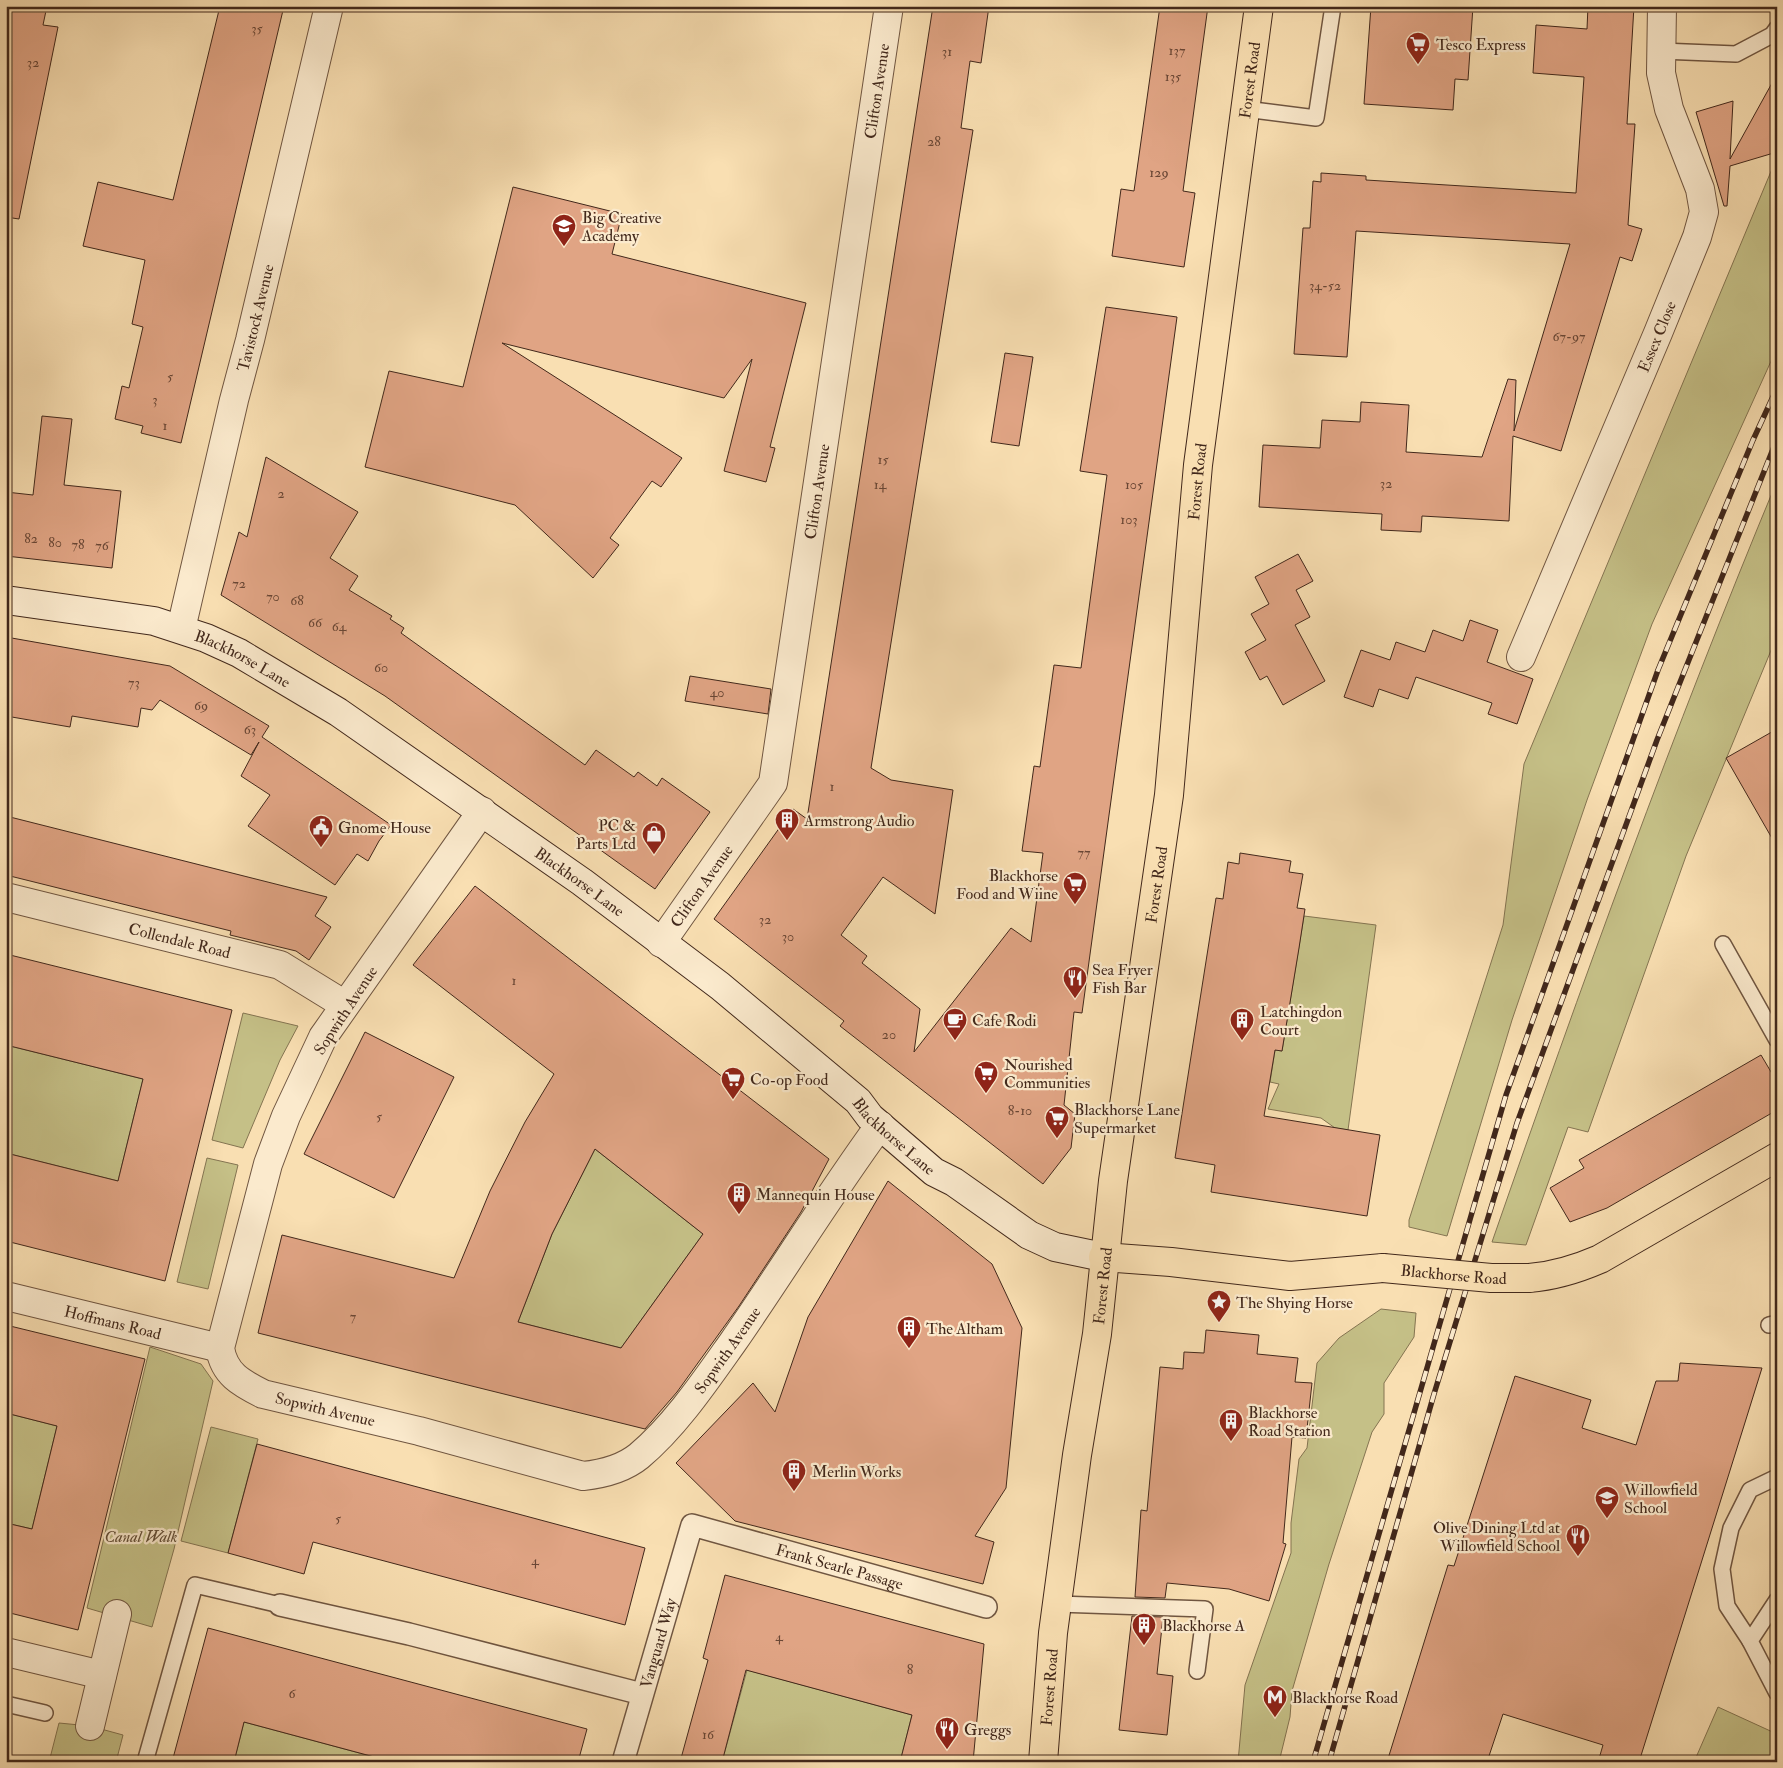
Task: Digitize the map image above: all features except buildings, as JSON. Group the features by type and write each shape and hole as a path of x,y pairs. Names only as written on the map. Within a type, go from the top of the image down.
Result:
{"main road":[{"name":"Forest Road","path":"1043,1762 1053,1633 1077,1456 1097,1334 1103,1257 1169,795 1198,466 1259,6"},
{"name":"Blackhorse Road","path":"1103,1257 1171,1262 1290,1276 1383,1268 1491,1278 1529,1278 1559,1274 1600,1259 1777,1157"}],"street":[{"name":"Tavistock Avenue","path":"181,629 329,6"},
{"name":"Clifton Avenue","path":"662,943 773,783 889,6"},
{"name":"Essex Close","path":"1521,657 1658,334 1697,237 1704,212 1697,181 1669,109 1661,73 1662,6"},
{"name":"Blackhorse Lane","path":"6,600 154,621 181,629 239,653 322,702 582,882 720,986 858,1101 870,1117 934,1172 954,1182 1029,1235 1056,1247 1103,1257"},
{"name":"Sopwith Avenue","path":"482,811 324,1036 286,1116 268,1164 220,1348 222,1361 230,1373 241,1383 263,1394 419,1432 583,1476 608,1473 638,1457 693,1399 758,1306 850,1166 880,1125"},
{"name":"Collendale Road","path":"6,897 280,965 344,1005"},
{"name":"Hoffmans Road","path":"6,1296 220,1348"},
{"name":"Frank Searle Passage","path":"692,1526 986,1607"},
{"name":"Vanguard Way","path":"622,1762 692,1526"},
{"path":"280,1605 409,1634 642,1694"},
{"path":"90,1726 117,1614"},
{"path":"6,1652 102,1675"}],"lane":[{"path":"1244,109 1316,118 1333,6"},
{"path":"1662,51 1736,54 1772,35 1777,28"},
{"path":"1723,944 1777,1040"},
{"path":"1777,1477 1750,1490 1731,1528 1722,1569 1726,1606 1750,1641 1777,1693"},
{"path":"145,1762 195,1586 280,1605"},
{"path":"1750,1641 1777,1600"},
{"path":"1058,1604 1205,1609 1197,1671"},
{"path":"6,1704 45,1713"}],"green space":[{"path":"1777,157 1777,348 1652,624 1587,800 1512,1020 1447,1236 1409,1227 1409,1220 1503,925 1524,764"},
{"path":"1777,481 1777,636 1686,856 1588,1132 1568,1127 1526,1245 1492,1242 1559,1050 1629,859 1701,669"},
{"path":"1304,916 1376,925 1348,1130 1335,1128 1321,1118 1268,1109 1279,1084 1270,1082 1275,1050 1282,1051"},
{"path":"243,1013 298,1026 280,1060 243,1148 212,1140"},
{"path":"6,1045 143,1079 118,1181 6,1153"},
{"path":"595,1149 703,1234 621,1348 518,1322 552,1234"},
{"path":"207,1158 238,1165 208,1289 177,1282"},
{"path":"1381,1309 1416,1313 1414,1337 1384,1383 1384,1414 1372,1432 1329,1564 1292,1691 1290,1717 1279,1762 1238,1762 1245,1685 1291,1553 1291,1523 1299,1459 1307,1448 1317,1363 1339,1338"},
{"name":"Canal Walk","path":"150,1347 201,1364 213,1381 174,1549 152,1627 87,1608"},
{"path":"6,1413 57,1426 32,1529 6,1523"},
{"path":"211,1427 258,1439 228,1553 181,1541"},
{"path":"747,1670 912,1715 900,1762 722,1762"},
{"path":"1718,1707 1777,1734 1777,1762 1694,1762"},
{"path":"244,1722 393,1762 234,1762"},
{"path":"59,1723 90,1726 123,1735 116,1762 49,1762"}],"railway":[{"path":"1313,1762 1506,1095 1658,670 1753,440 1777,388"},
{"path":"1329,1762 1434,1394 1517,1123 1657,740 1777,439"}],"place":[{"name":"Tesco Express","path":"1418,65"},
{"name":"Big Creative Academy","path":"564,247"},
{"name":"Armstrong Audio","path":"787,841"},
{"name":"Gnome House","path":"321,848"},
{"name":"PC & Parts Ltd","path":"654,855"},
{"name":"Blackhorse Food and Wiine","path":"1075,905"},
{"name":"Sea Fryer Fish Bar","path":"1075,999"},
{"name":"Cafe Rodi","path":"955,1041"},
{"name":"Latchingdon Court","path":"1242,1041"},
{"name":"Nourished Communities","path":"986,1094"},
{"name":"Co-op Food","path":"733,1100"},
{"name":"Blackhorse Lane Supermarket","path":"1057,1139"},
{"name":"Mannequin House","path":"739,1215"},
{"name":"The Shying Horse","path":"1219,1323"},
{"name":"The Altham","path":"909,1349"},
{"name":"Blackhorse Road Station","path":"1231,1442"},
{"name":"Merlin Works","path":"794,1492"},
{"name":"Willowfield School","path":"1607,1519"},
{"name":"Olive Dining Ltd at Willowfield School","path":"1578,1557"},
{"name":"Blackhorse A","path":"1144,1646"},
{"name":"Blackhorse Road","path":"1275,1718"},
{"name":"Greggs","path":"947,1750"}]}
